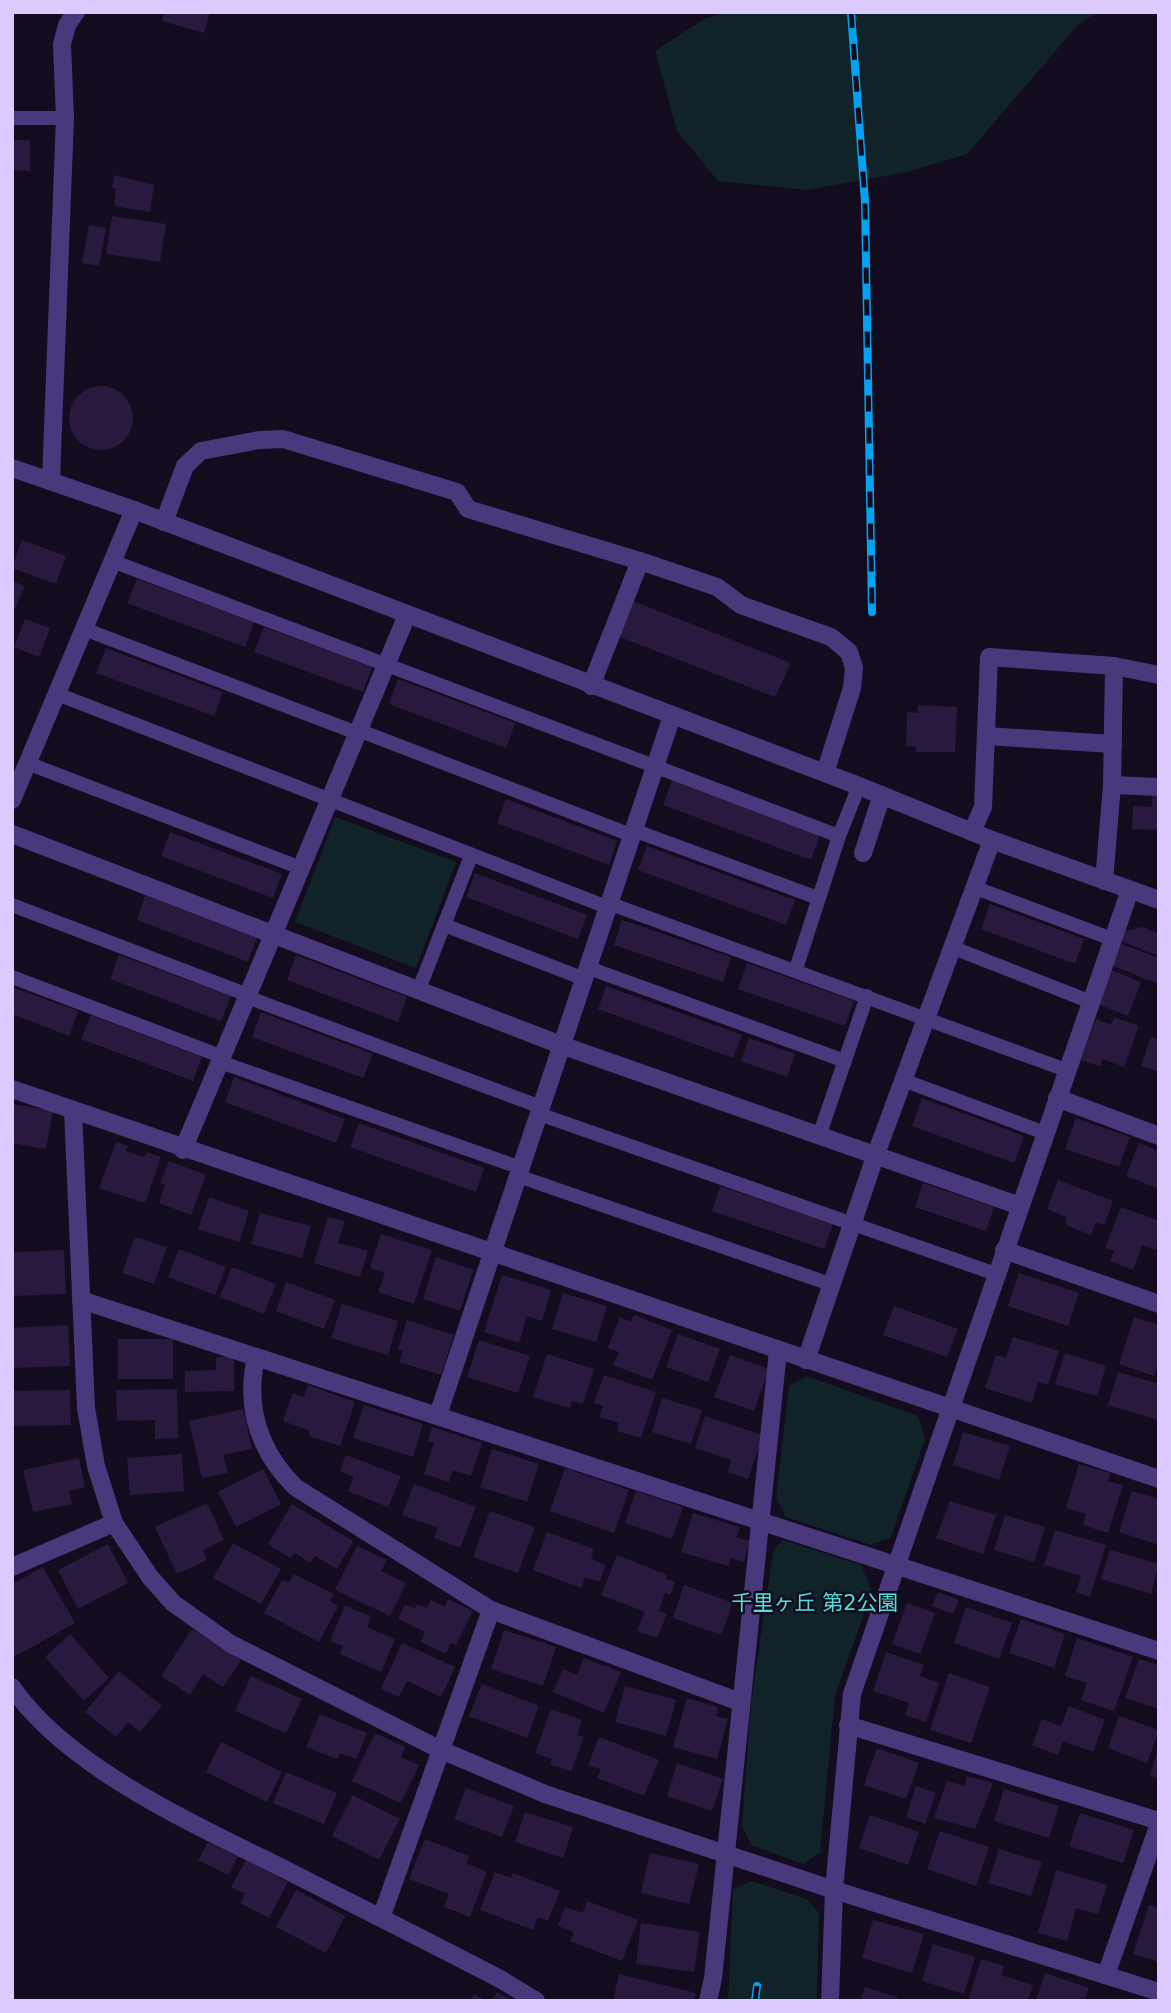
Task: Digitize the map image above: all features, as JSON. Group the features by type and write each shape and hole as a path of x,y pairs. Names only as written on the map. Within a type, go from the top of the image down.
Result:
{"street":[{"path":"51,480 65,118 62,44 67,25 76,12"},
{"path":"164,522 185,466 201,451 283,439 457,492 468,509 716,587 741,605 831,637 849,652 854,668 852,688 825,773"},
{"path":"12,468 134,510 859,786 992,840 1159,900"},
{"path":"12,800 134,510"},
{"path":"591,686 640,561"},
{"path":"183,1150 407,615"},
{"path":"972,832 983,807 989,657 1114,666 1159,676"},
{"path":"1104,881 1112,785 1114,666"},
{"path":"438,1415 672,716"},
{"path":"986,736 1112,744"},
{"path":"1112,785 1159,787"},
{"path":"863,853 882,795"},
{"path":"12,834 561,1045 1020,1206"},
{"path":"806,1360 876,1154 992,840"},
{"path":"830,2001 834,1890 852,1694 1130,890"},
{"path":"12,1089 183,1150 1159,1479"},
{"path":"1057,1098 1159,1136"},
{"path":"73,1110 86,1408 96,1466 114,1523 150,1577 173,1603 231,1644 441,1750 545,1794 725,1855 1159,1992"},
{"path":"1004,1250 1159,1304"},
{"path":"81,1300 1159,1651"},
{"path":"708,2001 713,1978 740,1702 763,1520 778,1351"},
{"path":"256,1357 250,1398 255,1425 276,1468 295,1487 491,1610 740,1702"},
{"path":"12,1567 114,1523"},
{"path":"381,1918 491,1610"},
{"path":"12,1687 34,1716 103,1772 220,1837 502,1980 536,2001"},
{"path":"848,1725 1159,1823 1106,1975"}],"lane":[{"path":"12,118 65,118"},
{"path":"113,561 839,836"},
{"path":"84,629 632,833 818,898"},
{"path":"57,694 471,856 796,969 1066,1070"},
{"path":"27,763 301,867"},
{"path":"796,969 839,836 859,786"},
{"path":"419,989 471,856"},
{"path":"973,887 1112,939"},
{"path":"12,905 540,1110 996,1274"},
{"path":"444,925 845,1061"},
{"path":"951,947 1091,1002"},
{"path":"12,977 221,1060 830,1284"},
{"path":"819,1136 867,996"},
{"path":"903,1080 1045,1133"}],"green space":[{"path":"726,12 1097,12 1078,25 967,154 908,172 807,190 718,181 677,131 655,51 704,19"},
{"path":"335,817 456,862 416,968 295,922"},
{"path":"807,1376 918,1416 925,1439 891,1537 871,1545 786,1517 776,1497 789,1386"},
{"name":"千里ヶ丘 第2公園","path":"783,1540 861,1565 872,1591 835,1696 820,1852 803,1864 751,1845 742,1826 751,1703 773,1551"},
{"path":"751,1881 807,1899 819,1913 817,2001 728,2000 733,1890"}],"building":[{"path":"164,12 210,12 204,33 162,21"},
{"path":"12,140 30,140 30,171 12,170"},
{"path":"114,175 154,185 150,212 114,206"},
{"path":"112,216 166,224 160,262 106,254"},
{"path":"89,225 106,228 99,266 82,263"},
{"path":"101,386 119,392 127,400 133,418 127,436 119,444 101,450 83,444 75,436 69,418 75,400 83,392"},
{"path":"22,540 66,556 56,584 12,568"},
{"path":"137,579 254,622 245,647 127,603"},
{"path":"12,581 25,586 12,615"},
{"path":"633,601 791,663 775,697 617,636"},
{"path":"25,619 50,628 39,657 14,647"},
{"path":"264,627 372,667 363,692 254,652"},
{"path":"106,648 223,692 214,716 96,673"},
{"path":"398,679 515,723 506,748 389,704"},
{"path":"918,705 957,707 955,752 916,752 916,747 906,746 907,712 918,713"},
{"path":"672,780 820,835 811,860 663,805"},
{"path":"1152,796 1159,796 1159,830 1132,829 1133,806 1152,807"},
{"path":"506,799 617,841 609,865 497,823"},
{"path":"170,832 282,874 273,898 161,856"},
{"path":"647,846 795,900 786,925 638,870"},
{"path":"475,873 587,915 578,939 466,897"},
{"path":"145,895 257,937 248,962 137,920"},
{"path":"990,904 1084,939 1075,964 981,929"},
{"path":"622,920 731,957 723,982 614,945"},
{"path":"1142,927 1159,934 1159,956 1121,941 1125,931"},
{"path":"1121,944 1159,958 1159,984 1113,966"},
{"path":"119,955 231,996 221,1021 110,979"},
{"path":"296,955 407,997 398,1022 287,980"},
{"path":"747,963 854,1001 845,1026 738,989"},
{"path":"1111,970 1141,982 1128,1016 1098,1004"},
{"path":"606,986 742,1035 733,1058 598,1009"},
{"path":"12,987 78,1011 69,1036 12,1014"},
{"path":"261,1012 373,1054 363,1078 252,1037"},
{"path":"91,1015 202,1057 193,1081 81,1039"},
{"path":"1114,1017 1139,1026 1124,1067 1103,1059 1100,1066 1081,1060 1096,1019 1111,1025"},
{"path":"1151,1037 1159,1040 1159,1072 1141,1066"},
{"path":"749,1038 795,1054 787,1077 741,1061"},
{"path":"234,1077 345,1119 336,1143 225,1102"},
{"path":"922,1098 1024,1136 1014,1163 912,1126"},
{"path":"12,1104 53,1111 46,1149 12,1143"},
{"path":"1076,1118 1130,1137 1119,1167 1065,1149"},
{"path":"359,1123 484,1168 476,1192 350,1147"},
{"path":"116,1142 128,1146 126,1151 144,1157 147,1152 161,1157 145,1203 99,1188"},
{"path":"1139,1143 1159,1151 1159,1189 1126,1176"},
{"path":"169,1161 206,1175 191,1215 159,1203 165,1185 160,1183"},
{"path":"1058,1180 1113,1201 1104,1225 1096,1222 1091,1235 1066,1225 1066,1217 1047,1209"},
{"path":"923,1183 994,1207 986,1231 915,1207"},
{"path":"720,1186 833,1224 824,1249 712,1211"},
{"path":"209,1197 249,1211 239,1242 198,1229"},
{"path":"1121,1207 1159,1221 1156,1250 1142,1245 1133,1270 1110,1261 1114,1251 1105,1248"},
{"path":"260,1213 311,1226 302,1258 251,1244"},
{"path":"328,1217 345,1221 338,1243 368,1251 360,1277 314,1263"},
{"path":"381,1234 432,1250 414,1304 378,1292 385,1273 370,1268"},
{"path":"135,1237 167,1247 154,1284 122,1273"},
{"path":"179,1249 226,1267 215,1295 168,1277"},
{"path":"64,1250 66,1294 12,1296 12,1252"},
{"path":"436,1257 473,1270 460,1311 423,1299"},
{"path":"232,1267 276,1284 264,1314 220,1297"},
{"path":"1019,1273 1079,1293 1068,1326 1008,1306"},
{"path":"502,1275 551,1290 542,1321 527,1316 519,1343 484,1332"},
{"path":"286,1282 335,1300 324,1329 276,1311"},
{"path":"563,1293 607,1306 596,1342 552,1329"},
{"path":"342,1304 398,1321 388,1355 331,1338"},
{"path":"894,1306 958,1329 947,1357 883,1335"},
{"path":"634,1315 672,1330 652,1380 613,1365 619,1352 608,1348 620,1317 631,1322"},
{"path":"1134,1317 1159,1325 1159,1361 1154,1376 1119,1364"},
{"path":"407,1320 454,1335 441,1375 399,1362 403,1351 398,1349"},
{"path":"68,1325 70,1366 12,1368 12,1328"},
{"path":"678,1334 720,1349 708,1382 666,1367"},
{"path":"1013,1337 1059,1351 1048,1385 1038,1382 1032,1403 985,1388 996,1355 1006,1358"},
{"path":"118,1339 173,1339 173,1379 118,1379"},
{"path":"479,1340 530,1356 518,1393 467,1377"},
{"path":"1065,1353 1106,1366 1097,1396 1055,1384"},
{"path":"547,1354 594,1369 583,1404 572,1401 570,1408 533,1397"},
{"path":"730,1355 769,1369 754,1411 714,1397"},
{"path":"216,1357 234,1357 234,1391 185,1392 185,1371 216,1370"},
{"path":"1118,1372 1159,1384 1158,1420 1108,1405"},
{"path":"604,1375 656,1392 641,1438 617,1431 619,1423 599,1417 603,1406 594,1403"},
{"path":"308,1385 355,1402 340,1446 309,1436 310,1431 283,1421 293,1393 304,1397"},
{"path":"177,1389 178,1438 155,1439 155,1420 117,1421 116,1390"},
{"path":"70,1390 71,1425 12,1426 12,1391"},
{"path":"662,1398 702,1410 691,1444 652,1432"},
{"path":"364,1405 423,1424 413,1457 353,1438"},
{"path":"243,1409 252,1449 223,1455 228,1473 202,1478 189,1421"},
{"path":"705,1416 763,1435 748,1479 728,1472 731,1460 695,1448"},
{"path":"432,1427 482,1443 471,1476 453,1470 449,1482 424,1474 434,1443 428,1441"},
{"path":"963,1432 1010,1446 999,1480 953,1465"},
{"path":"492,1449 539,1464 527,1502 480,1487"},
{"path":"182,1454 184,1491 130,1495 127,1458"},
{"path":"346,1455 401,1476 388,1507 348,1491 354,1477 340,1471"},
{"path":"79,1458 85,1487 69,1491 72,1504 33,1512 23,1470"},
{"path":"1079,1464 1110,1473 1108,1481 1123,1485 1108,1533 1083,1525 1086,1514 1066,1508"},
{"path":"565,1468 629,1490 614,1533 550,1511"},
{"path":"263,1469 281,1504 236,1527 218,1492"},
{"path":"414,1484 476,1507 460,1548 434,1538 438,1528 402,1515"},
{"path":"636,1491 683,1507 672,1539 625,1523"},
{"path":"1132,1491 1159,1499 1159,1545 1119,1532"},
{"path":"950,1501 996,1515 983,1554 936,1538"},
{"path":"207,1503 224,1540 203,1550 207,1560 177,1574 155,1527"},
{"path":"292,1504 353,1541 337,1569 315,1556 310,1563 295,1553 290,1558 268,1544"},
{"path":"490,1511 535,1527 518,1573 473,1557"},
{"path":"693,1513 740,1527 736,1537 750,1541 744,1562 731,1558 728,1566 681,1552"},
{"path":"1005,1515 1045,1527 1034,1562 994,1550"},
{"path":"1055,1530 1106,1545 1090,1597 1076,1592 1081,1576 1044,1565"},
{"path":"547,1532 594,1549 591,1559 606,1565 599,1582 585,1577 581,1588 533,1570"},
{"path":"233,1543 281,1569 261,1604 213,1578"},
{"path":"108,1544 128,1583 78,1609 58,1570"},
{"path":"357,1546 387,1560 381,1571 406,1583 390,1616 335,1590"},
{"path":"1110,1550 1159,1564 1151,1594 1101,1579"},
{"path":"617,1555 667,1575 666,1579 675,1582 670,1595 665,1593 659,1611 667,1614 657,1638 637,1631 645,1612 601,1595"},
{"path":"43,1567 75,1623 12,1658 12,1584"},
{"path":"294,1574 334,1594 330,1601 338,1606 319,1642 264,1613 282,1580 290,1582"},
{"path":"684,1585 733,1603 721,1635 673,1618"},
{"path":"938,1592 959,1600 953,1614 932,1606"},
{"path":"448,1599 473,1611 456,1645 451,1643 446,1654 421,1642 425,1632 398,1619 405,1604 415,1608 417,1604 427,1608 431,1600 445,1607"},
{"path":"907,1603 935,1613 920,1654 892,1644"},
{"path":"345,1605 371,1617 367,1627 395,1639 381,1672 340,1654 343,1646 330,1641"},
{"path":"966,1607 1012,1623 999,1659 954,1643"},
{"path":"1021,1619 1065,1634 1054,1668 1009,1653"},
{"path":"192,1629 241,1660 223,1687 203,1674 190,1695 161,1676"},
{"path":"504,1630 556,1647 543,1686 491,1669"},
{"path":"70,1634 109,1678 84,1701 45,1657"},
{"path":"1077,1638 1133,1657 1114,1711 1081,1700 1087,1683 1065,1676"},
{"path":"402,1643 455,1667 441,1697 407,1681 399,1697 381,1689"},
{"path":"886,1652 924,1665 920,1676 939,1683 926,1722 905,1715 909,1703 873,1691"},
{"path":"584,1658 621,1672 604,1713 553,1692 563,1669 577,1675"},
{"path":"1139,1659 1159,1665 1159,1709 1125,1698"},
{"path":"119,1671 162,1706 140,1732 128,1722 116,1737 85,1712"},
{"path":"949,1673 990,1687 971,1743 930,1730"},
{"path":"251,1676 302,1699 286,1733 235,1711"},
{"path":"482,1684 539,1706 527,1738 469,1716"},
{"path":"625,1686 676,1700 666,1736 615,1722"},
{"path":"687,1698 718,1707 716,1716 728,1719 717,1759 673,1747"},
{"path":"1069,1706 1105,1720 1093,1752 1063,1741 1058,1755 1032,1745 1042,1719 1061,1726"},
{"path":"551,1709 582,1720 577,1735 584,1737 571,1772 550,1764 552,1759 535,1753"},
{"path":"320,1714 367,1733 356,1759 340,1753 337,1759 306,1747"},
{"path":"1119,1716 1159,1730 1147,1763 1108,1748"},
{"path":"375,1733 405,1747 401,1757 419,1765 401,1803 352,1781"},
{"path":"599,1737 659,1760 644,1796 597,1778 601,1769 588,1765"},
{"path":"221,1742 282,1772 267,1802 206,1772"},
{"path":"877,1748 919,1763 906,1799 864,1785"},
{"path":"1159,1748 1159,1778 1150,1776"},
{"path":"677,1763 723,1779 712,1811 667,1796"},
{"path":"286,1772 337,1793 324,1824 273,1803"},
{"path":"967,1776 993,1783 975,1829 934,1818 947,1781 965,1786"},
{"path":"916,1786 936,1793 925,1824 906,1817"},
{"path":"466,1788 514,1806 502,1837 454,1819"},
{"path":"1004,1789 1059,1806 1049,1838 994,1821"},
{"path":"353,1795 400,1819 379,1860 332,1836"},
{"path":"525,1812 573,1827 563,1858 515,1842"},
{"path":"1080,1813 1134,1830 1123,1863 1069,1846"},
{"path":"870,1815 919,1832 908,1865 859,1848"},
{"path":"940,1831 989,1847 976,1886 927,1869"},
{"path":"425,1839 469,1856 466,1863 487,1872 470,1917 444,1907 449,1894 409,1879"},
{"path":"208,1842 238,1857 228,1875 198,1860"},
{"path":"999,1849 1042,1862 1031,1896 988,1883"},
{"path":"650,1853 699,1864 689,1904 641,1893"},
{"path":"246,1860 288,1882 269,1918 240,1903 245,1894 231,1887"},
{"path":"1056,1870 1107,1885 1098,1914 1076,1908 1067,1941 1038,1933"},
{"path":"495,1872 511,1878 513,1873 560,1891 548,1921 538,1917 533,1930 480,1910"},
{"path":"296,1890 345,1916 326,1953 276,1927"},
{"path":"587,1901 638,1920 622,1961 570,1941 574,1932 558,1926 565,1907 583,1913"},
{"path":"1149,1905 1159,1908 1159,1962 1133,1954"},
{"path":"873,1920 924,1934 912,1973 862,1958"},
{"path":"641,1923 700,1932 694,1972 636,1964"},
{"path":"933,1944 975,1957 964,1994 922,1981"},
{"path":"981,1959 1004,1966 1001,1975 1033,1985 1028,2001 968,2001"},
{"path":"1045,1973 1089,1988 1084,2001 1036,2001"},
{"path":"619,1974 696,1993 694,2001 613,2001"},
{"path":"865,1987 896,1997 901,2001 860,2001"},
{"path":"497,1992 513,2001 492,2001"},
{"path":"474,1994 487,2001 470,2001"}],"railway":[{"path":"851,12 865,202 872,612"},
{"path":"755,2001 757,1986"}]}
